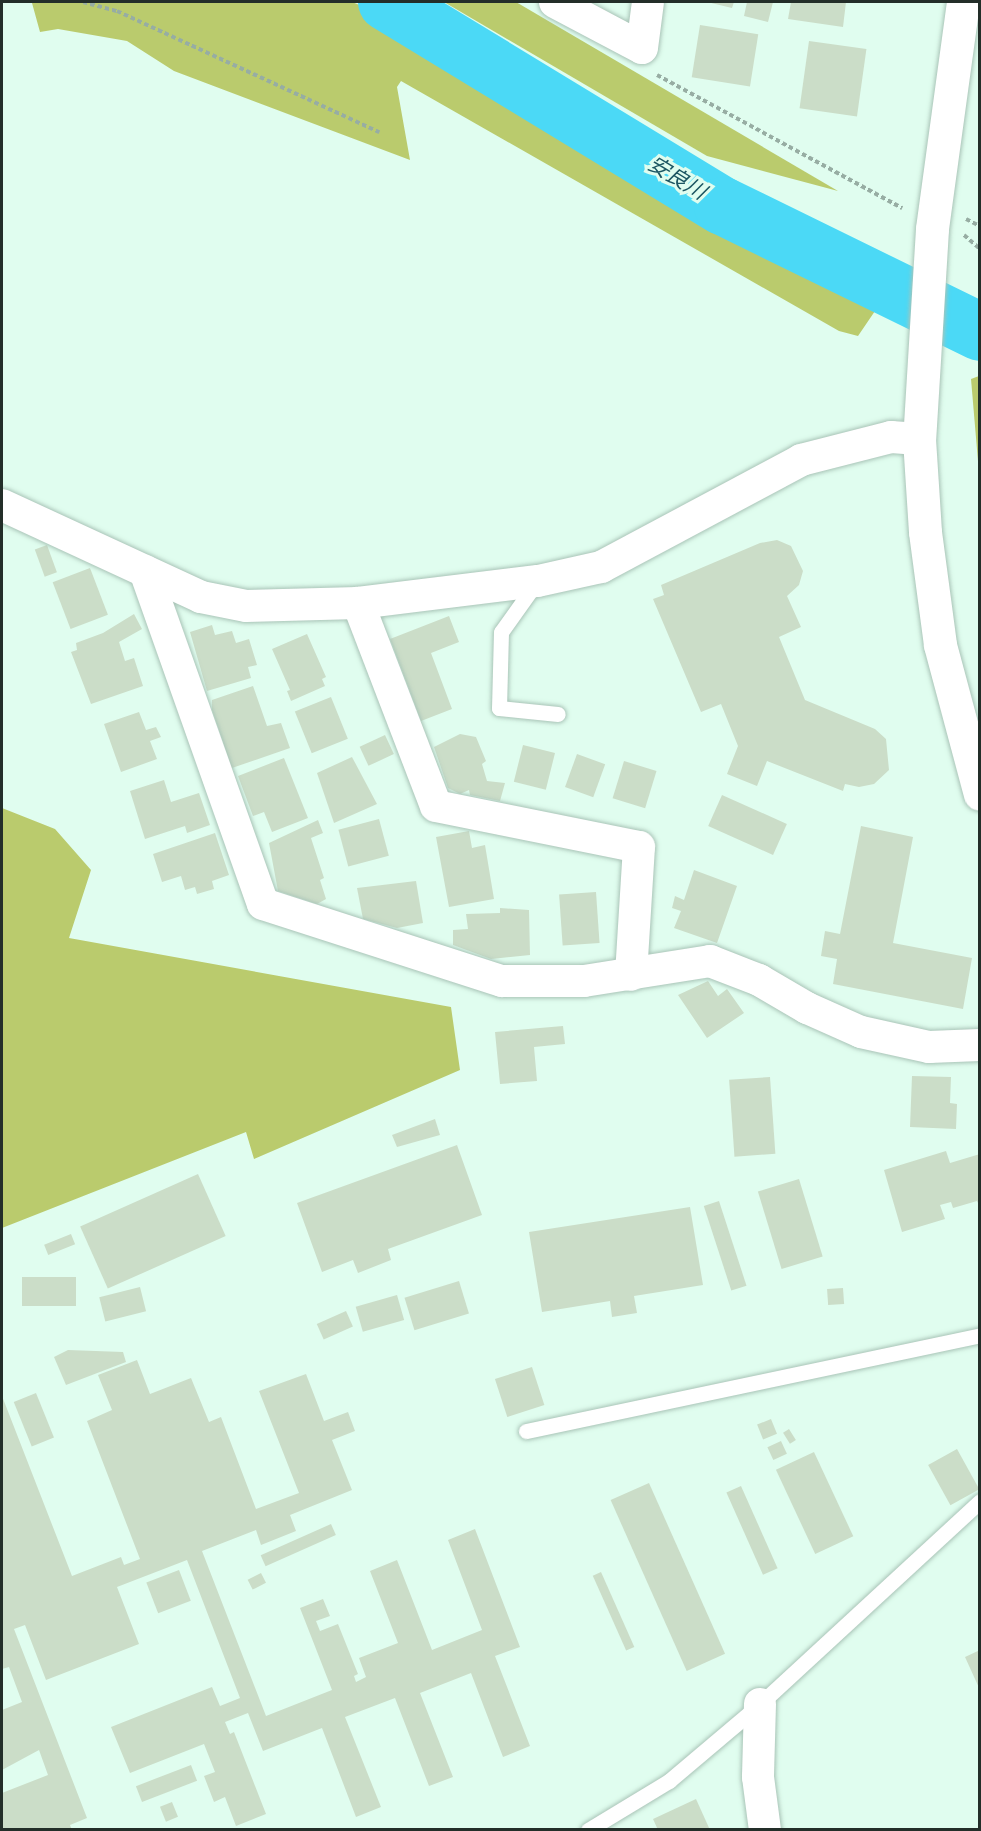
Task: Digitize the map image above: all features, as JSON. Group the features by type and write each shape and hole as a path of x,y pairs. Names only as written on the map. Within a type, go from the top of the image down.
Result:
{"street":[{"path":"555,2 642,48 648,2"},
{"path":"963,2 932,229 919,439 925,532 940,645 980,794"},
{"path":"2,505 201,597 246,606 358,603 538,581 601,567 801,460 891,437 919,439"},
{"path":"146,571 263,904 502,981 584,981 710,961 759,980 807,1008 861,1032 929,1047 980,1045"},
{"path":"358,603 436,806 639,847 631,975"},
{"path":"760,1704 758,1777 765,1830"}],"lane":[{"path":"538,581 501,632 499,708 558,714"},
{"path":"526,1431 980,1335"},
{"path":"588,1830 669,1781 760,1704 980,1501"}],"path":[{"path":"83,2 117,11 379,132"},
{"path":"642,48 657,77 902,208"}],"green space":[{"path":"27,2 352,2 404,23 875,311 858,336 839,331 401,81 397,87 410,160 174,71 127,41 58,29 40,32 32,3"},
{"path":"444,2 516,2 838,191 707,156"},
{"path":"980,376 979,473 971,379"},
{"path":"2,808 55,829 91,870 69,938 451,1007 460,1070 254,1159 246,1132 2,1228"}],"building":[{"path":"707,2 734,2 732,8"},
{"path":"747,2 773,2 768,22 744,16"},
{"path":"791,2 846,2 843,27 788,19"},
{"path":"700,25 758,34 750,87 692,77"},
{"path":"809,41 866,49 857,116 800,108"},
{"path":"777,540 791,546 803,571 799,585 787,596 801,627 779,637 805,700 875,729 886,739 889,770 874,784 859,787 845,784 843,791 767,761 757,786 727,774 738,746 721,704 701,712 653,599 664,595 661,585 760,543"},
{"path":"47,545 57,572 45,577 35,549"},
{"path":"90,568 108,615 71,629 53,582"},
{"path":"134,614 142,629 119,642 125,661 134,658 143,686 91,704 71,652 77,650 76,643 103,633"},
{"path":"449,616 459,642 431,653 452,709 421,721 390,639"},
{"path":"212,625 215,635 232,631 236,643 249,639 257,665 248,667 251,678 207,691 190,632"},
{"path":"307,634 326,677 322,679 325,686 291,701 287,691 290,690 272,649"},
{"path":"253,686 267,726 281,723 290,748 232,768 212,710 212,700"},
{"path":"331,697 348,739 312,753 295,712"},
{"path":"139,712 146,730 156,727 161,737 150,741 157,759 121,772 104,724"},
{"path":"460,734 476,737 486,761 482,764 487,781 505,783 500,801 470,795 469,790 460,794 448,788 434,747"},
{"path":"385,735 394,754 368,766 360,747"},
{"path":"523,745 555,753 546,790 514,782"},
{"path":"577,754 605,764 593,797 565,787"},
{"path":"352,757 377,804 334,823 317,773"},
{"path":"284,758 308,818 272,832 264,812 253,816 238,776"},
{"path":"624,761 657,771 645,808 613,798"},
{"path":"164,780 171,802 199,793 210,825 187,833 185,826 145,839 130,791"},
{"path":"722,795 787,824 773,855 708,826"},
{"path":"379,819 389,856 348,867 338,830"},
{"path":"318,820 323,833 311,838 324,878 320,880 326,899 317,904 278,891 269,843"},
{"path":"861,826 913,837 893,943 972,958 963,1009 833,984 837,959 821,956 825,931 840,934"},
{"path":"469,831 472,848 485,845 494,899 449,907 436,837"},
{"path":"215,833 229,875 212,881 214,889 197,894 195,887 185,890 181,876 162,882 153,854"},
{"path":"694,870 737,886 717,943 674,928 681,911 672,908 675,896 684,900"},
{"path":"416,881 423,923 397,928 363,919 357,888"},
{"path":"596,892 600,943 563,945 559,895"},
{"path":"500,908 529,910 530,955 491,959 453,945 453,930 468,929 466,914 500,913"},
{"path":"708,981 718,996 727,989 744,1013 707,1038 678,995"},
{"path":"563,1026 565,1044 534,1047 537,1081 500,1084 495,1032"},
{"path":"912,1076 951,1077 950,1103 957,1104 956,1129 910,1127"},
{"path":"770,1077 775,1154 734,1157 729,1080"},
{"path":"435,1119 440,1135 397,1147 392,1135"},
{"path":"457,1145 482,1215 388,1249 391,1260 358,1273 353,1260 322,1272 297,1203"},
{"path":"946,1151 950,1163 980,1154 980,1207 977,1201 953,1208 951,1202 940,1205 945,1219 902,1232 884,1170"},
{"path":"198,1174 226,1236 108,1289 80,1226"},
{"path":"799,1179 823,1256 782,1269 758,1192"},
{"path":"719,1201 747,1286 731,1291 704,1206"},
{"path":"690,1207 703,1285 634,1296 637,1313 612,1317 610,1301 542,1312 529,1232"},
{"path":"71,1234 75,1244 48,1255 44,1245"},
{"path":"22,1277 76,1277 76,1306 22,1306"},
{"path":"459,1281 469,1314 414,1330 404,1298"},
{"path":"140,1287 146,1311 105,1321 99,1297"},
{"path":"843,1288 844,1304 828,1305 827,1289"},
{"path":"397,1295 404,1320 363,1332 356,1307"},
{"path":"346,1311 353,1327 324,1340 317,1324"},
{"path":"68,1350 123,1352 126,1362 66,1385 54,1357"},
{"path":"137,1360 150,1394 191,1378 209,1422 221,1417 256,1509 299,1493 259,1391 306,1374 324,1421 348,1412 355,1431 332,1440 352,1490 290,1515 296,1531 261,1545 256,1530 202,1551 266,1716 332,1690 300,1608 323,1599 330,1616 316,1621 320,1631 338,1624 358,1674 354,1676 356,1682 366,1677 359,1658 398,1643 370,1571 397,1560 432,1650 482,1630 448,1540 475,1529 520,1647 495,1656 530,1746 503,1757 471,1673 420,1693 453,1777 429,1786 395,1698 345,1717 381,1807 356,1817 322,1728 263,1751 248,1713 225,1722 230,1734 234,1732 266,1814 236,1826 225,1797 214,1802 204,1776 215,1772 204,1744 130,1773 111,1727 212,1687 220,1706 240,1698 187,1560 117,1587 139,1644 46,1680 25,1625 14,1629 87,1818 70,1825 72,1830 2,1830 2,1793 48,1775 39,1750 2,1770 2,1710 22,1702 9,1667 2,1669 2,1396 72,1576 121,1557 124,1565 140,1559 87,1421 112,1410 98,1375"},
{"path":"532,1367 544,1405 507,1417 495,1379"},
{"path":"36,1393 54,1438 32,1446 14,1402"},
{"path":"771,1419 777,1434 763,1439 757,1425"},
{"path":"789,1429 796,1440 790,1444 783,1433"},
{"path":"781,1441 787,1454 773,1460 767,1447"},
{"path":"957,1449 979,1489 950,1505 928,1465"},
{"path":"814,1452 853,1536 815,1554 776,1470"},
{"path":"649,1483 725,1654 687,1671 611,1500"},
{"path":"741,1486 778,1568 763,1575 726,1493"},
{"path":"331,1524 336,1535 266,1566 261,1555"},
{"path":"179,1570 191,1601 158,1613 146,1583"},
{"path":"601,1572 634,1647 626,1651 593,1576"},
{"path":"261,1573 266,1583 253,1590 248,1580"},
{"path":"980,1650 980,1690 965,1657"},
{"path":"191,1765 197,1781 142,1802 136,1786"},
{"path":"696,1799 710,1830 658,1830 653,1819"},
{"path":"172,1802 178,1817 166,1822 160,1807"}],"waterway":[{"name":"安良川","path":"387,2 723,206 980,332"}]}
